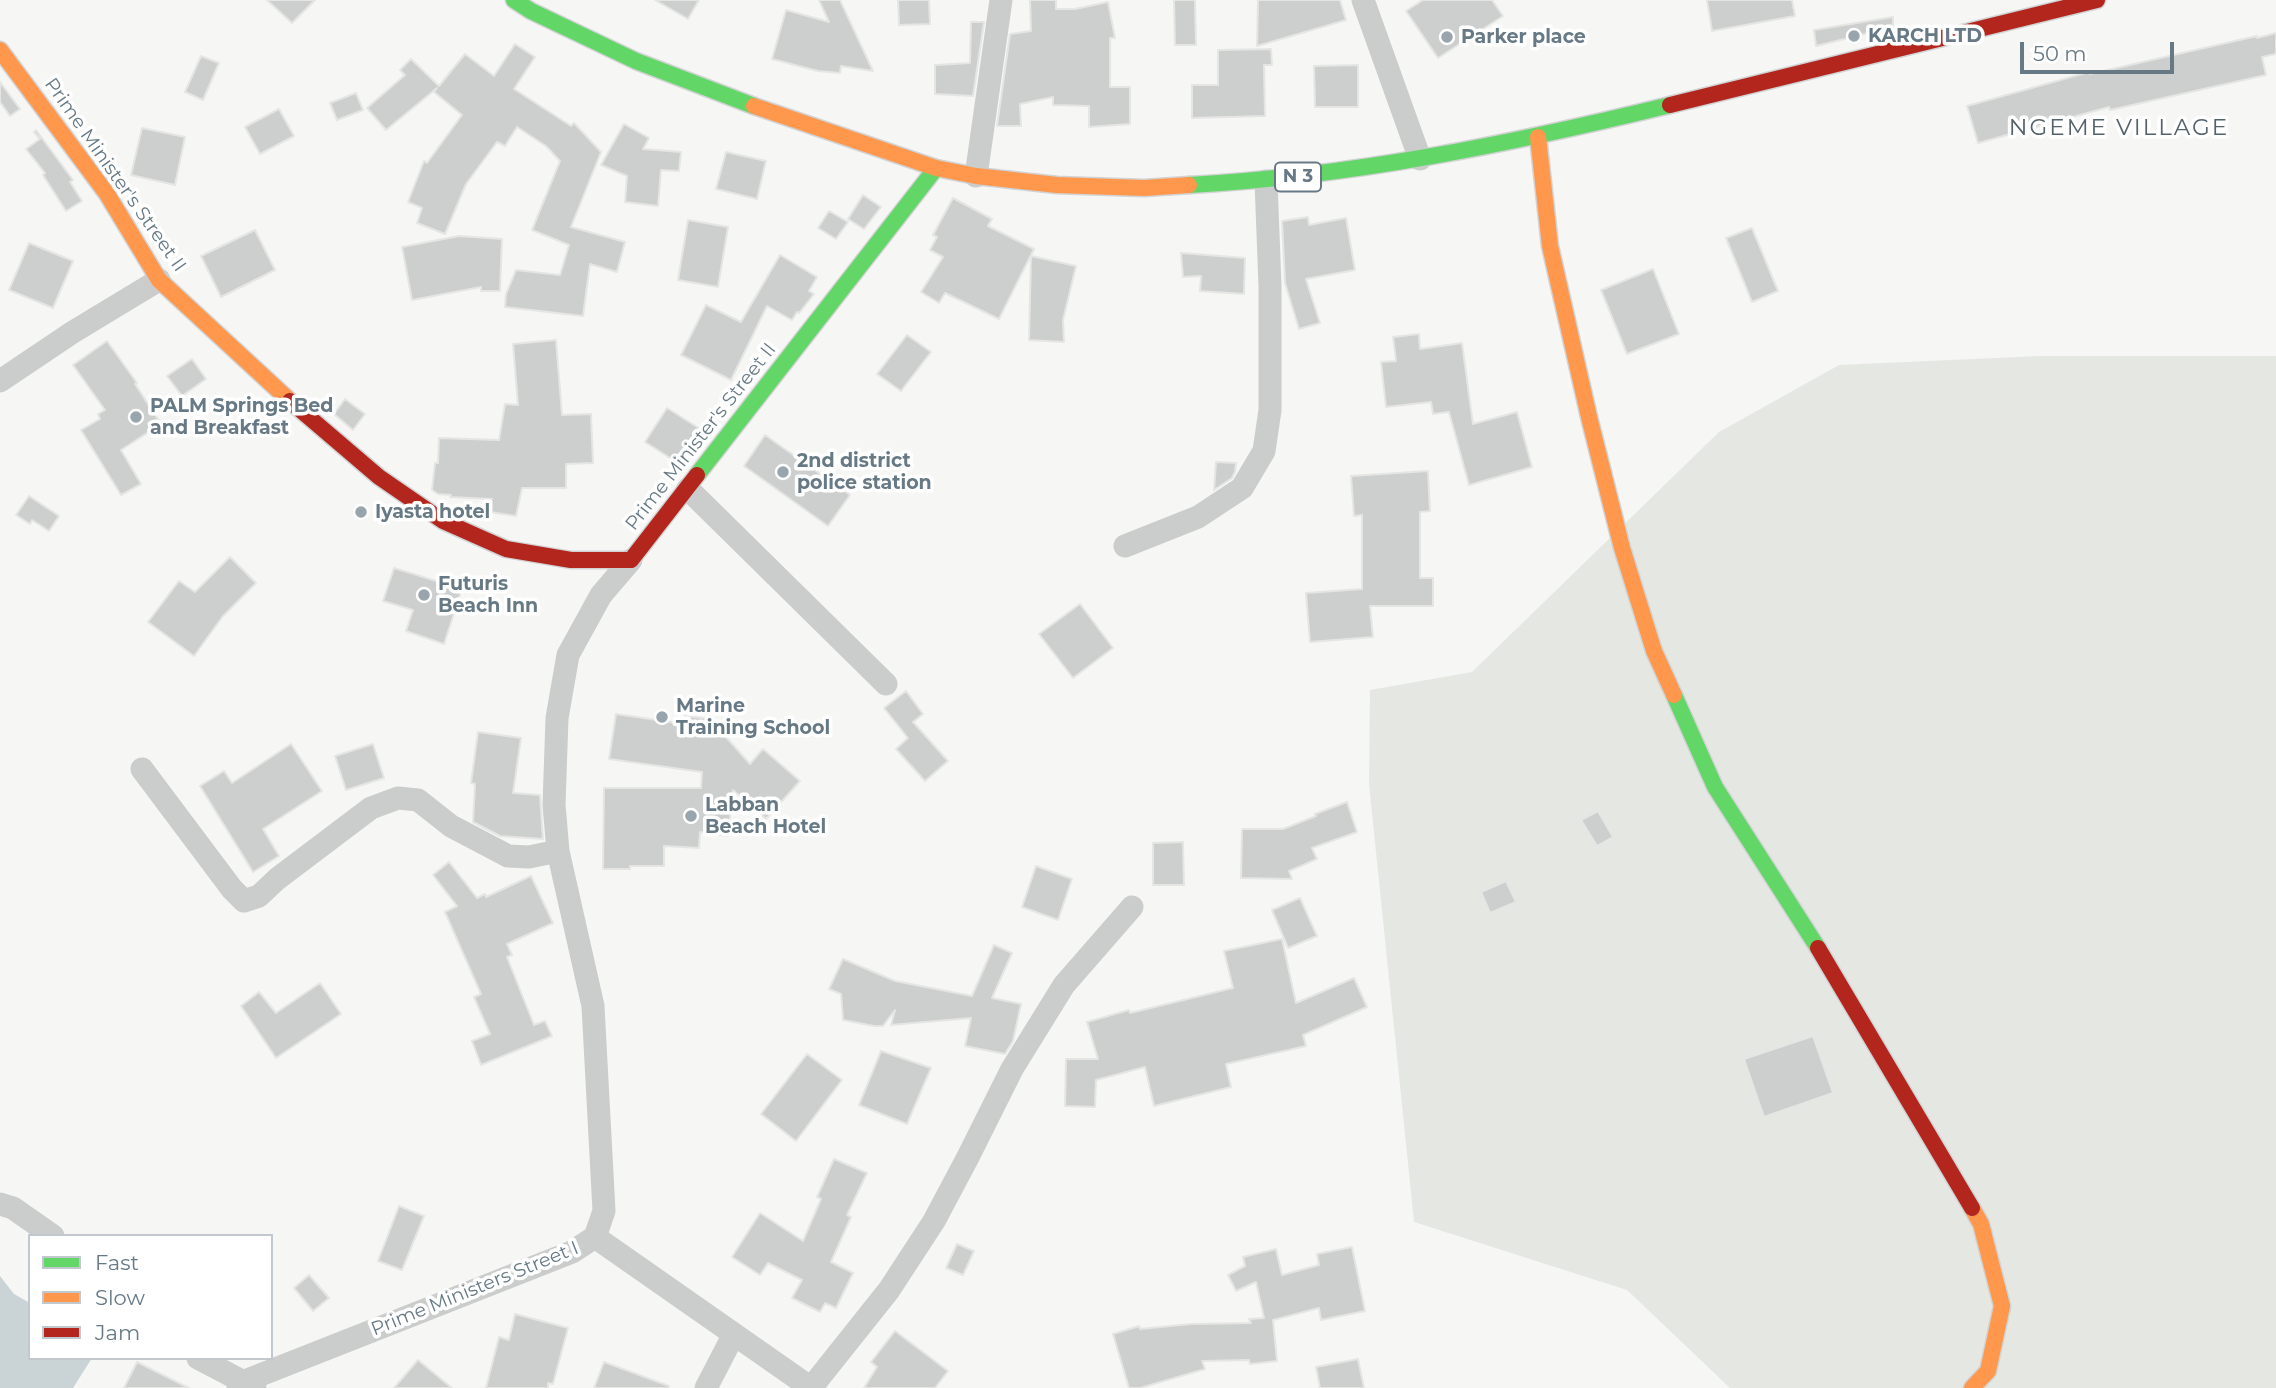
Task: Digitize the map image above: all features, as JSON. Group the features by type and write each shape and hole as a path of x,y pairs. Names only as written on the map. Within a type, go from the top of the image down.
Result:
{"main road":[{"name":"N 3","path":"514,0 531,11 636,61 774,114 936,168 976,176 1057,185 1144,188 1266,181 1420,159 1538,137 2097,0"},
{"name":"Prime Minister's Street II","path":"0,50 107,194 159,280 330,436 379,477 443,521 506,549 571,560 631,560 936,168"},
{"path":"1538,137 1553,259 1588,417 1622,548 1654,652 1715,787 1819,949 1981,1224 2002,1306 1988,1371 1972,1388"}],"street":[{"path":"976,176 1001,0"},
{"path":"1363,0 1420,159"},
{"path":"1125,546 1198,517 1241,488 1264,451 1270,410 1270,286 1266,181"},
{"path":"0,381 73,332 159,280"},
{"path":"688,489 886,684"},
{"name":"Prime Ministers Street I","path":"246,1386 572,1252 595,1237 604,1211 593,1006 558,851 554,805 557,718 568,655 601,595 631,560"},
{"path":"142,769 232,889 244,901 259,896 277,879 371,808 398,798 418,800 451,826 508,856 529,857 558,851"},
{"path":"595,1237 811,1388 889,1290 934,1221 1012,1069 1065,985 1132,907"},
{"path":"0,1204 13,1208 50,1234"},
{"path":"706,1388 734,1334"},
{"path":"201,1360 246,1386"}],"shaded area":[{"path":"2040,356 2276,356 2276,1388 1730,1388 1627,1290 1414,1222 1369,784 1370,690 1472,672 1719,432 1839,365"},
{"path":"0,1276 14,1294 28,1302 28,1360 91,1360 73,1388 0,1388"}],"building":[{"path":"267,0 315,0 292,23"},
{"path":"655,0 699,0 688,19"},
{"path":"819,0 840,0 873,71 841,66 840,73 818,71 772,59 786,10 829,22"},
{"path":"898,0 929,0 930,24 899,25"},
{"path":"1030,0 1056,0 1056,9 1075,9 1108,2 1115,38 1110,38 1110,87 1130,87 1130,124 1089,127 1089,106 1053,105 1053,97 1020,104 1021,126 997,126 1010,34 1031,31"},
{"path":"1174,0 1195,0 1196,45 1175,45"},
{"path":"1258,0 1340,0 1346,20 1257,46"},
{"name":"Parker place","path":"1423,0 1492,0 1503,16 1438,58 1406,11"},
{"path":"1707,0 1792,0 1795,16 1712,31"},
{"path":"1893,17 1893,27 1816,46 1814,30"},
{"path":"971,22 984,22 973,96 935,94 935,65 970,63"},
{"path":"2276,33 2276,54 2262,57 2266,75 2110,110 2109,107 1978,143 1967,106 2089,72 2090,74"},
{"path":"515,44 535,57 514,89 571,126 574,123 601,152 571,227 625,242 617,272 590,264 583,316 505,307 506,294 516,270 560,275 569,245 532,230 560,161 546,146 517,127 505,146 497,142 466,184 445,234 417,223 422,208 408,202 424,161 427,163 462,115 434,92 437,88 386,130 367,108 405,75 400,70 411,59 439,86 465,54 494,76"},
{"path":"1271,49 1272,65 1264,65 1265,116 1192,118 1192,85 1218,85 1218,50"},
{"path":"201,56 219,63 203,100 185,92"},
{"path":"1358,65 1358,107 1315,107 1314,66"},
{"path":"0,82 20,109 10,116 0,102"},
{"path":"356,93 363,110 337,120 330,103"},
{"path":"279,109 294,136 260,154 245,127"},
{"path":"624,124 649,138 643,149 681,152 679,171 661,170 658,206 625,202 627,176 601,165"},
{"path":"142,128 185,137 175,185 131,175"},
{"path":"36,130 73,180 70,182 82,201 66,211 43,175 45,173 26,149 40,139 34,132"},
{"path":"726,152 766,161 757,199 716,189"},
{"path":"863,195 881,207 864,229 848,219"},
{"path":"953,198 992,219 988,226 1034,249 999,319 945,293 939,303 921,292 943,257 930,250 937,237 933,235"},
{"path":"829,211 848,222 836,239 818,228"},
{"path":"1308,217 1309,225 1346,218 1355,270 1306,279 1320,323 1299,329 1285,283 1282,221"},
{"path":"688,220 728,227 718,287 678,280"},
{"path":"1752,228 1778,291 1752,302 1726,238"},
{"path":"255,230 275,270 221,297 201,256"},
{"path":"459,236 502,239 500,291 481,291 481,287 412,300 402,247"},
{"path":"29,243 73,261 53,308 9,290"},
{"path":"1181,253 1245,258 1244,294 1200,291 1201,276 1183,277"},
{"path":"780,255 817,277 809,291 814,294 799,313 797,312 792,320 767,306 731,380 681,355 706,305 741,322"},
{"path":"1031,256 1076,266 1063,320 1064,342 1029,340"},
{"path":"1653,269 1679,334 1627,354 1601,290"},
{"path":"1419,334 1420,349 1462,343 1473,424 1517,412 1532,467 1469,485 1449,412 1433,414 1431,402 1386,407 1381,362 1396,361 1393,337"},
{"path":"907,335 931,352 901,391 877,374"},
{"path":"556,340 562,415 591,414 593,463 566,464 566,488 522,488 516,516 490,512 492,499 450,497 451,495 438,494 432,490 435,463 438,463 439,438 499,440 505,404 518,405 513,344"},
{"path":"107,341 137,383 135,384 161,424 121,450 141,484 121,495 81,430 100,419 98,414 105,410 73,365"},
{"path":"192,359 206,379 182,396 167,376"},
{"path":"345,399 365,414 353,430 334,414"},
{"path":"667,408 705,432 681,465 645,442"},
{"path":"765,435 850,495 828,526 744,466"},
{"path":"1216,462 1236,463 1232,478 1214,490"},
{"path":"1428,471 1430,511 1420,512 1420,578 1433,578 1433,606 1370,606 1373,637 1310,642 1306,593 1362,589 1362,515 1354,516 1351,476"},
{"path":"29,496 59,516 49,531 32,520 30,524 16,515"},
{"path":"230,557 256,583 223,616 194,656 148,622 179,581 195,592"},
{"path":"394,568 462,589 444,644 406,631 413,610 383,601"},
{"path":"1080,604 1113,648 1073,678 1039,634"},
{"path":"906,691 923,714 913,722 948,761 925,781 896,749 908,738 884,708"},
{"path":"616,714 684,724 685,716 710,719 750,764 763,749 800,781 766,819 733,790 728,836 700,832 699,848 664,846 664,866 603,869 604,788 701,788 702,772 609,759"},
{"path":"478,732 521,738 513,793 540,795 543,839 500,836 473,822 475,784 471,783"},
{"path":"291,744 322,791 263,829 279,856 253,872 200,786 224,771 232,783"},
{"path":"373,744 384,778 346,790 335,756"},
{"path":"1347,802 1357,832 1312,848 1317,859 1289,871 1292,879 1241,878 1242,829 1283,829"},
{"path":"1598,811 1613,837 1597,846 1581,820"},
{"path":"1183,842 1184,885 1153,885 1153,843"},
{"path":"449,862 477,898 485,894 486,897 531,876 553,923 507,944 512,955 507,957 534,1025 545,1021 552,1036 481,1065 472,1041 490,1034 474,997 481,994 445,912 457,906 433,875"},
{"path":"1036,866 1072,879 1058,920 1022,907"},
{"path":"1506,881 1516,902 1490,913 1481,892"},
{"path":"1300,898 1317,936 1288,948 1272,910"},
{"path":"1282,939 1296,1003 1354,978 1367,1007 1303,1035 1306,1046 1226,1064 1231,1087 1154,1106 1145,1067 1096,1080 1095,1107 1065,1106 1066,1059 1098,1059 1087,1022 1129,1010 1130,1013 1233,988 1224,951"},
{"path":"994,945 1012,953 992,998 1021,1004 1013,1041 1005,1054 965,1046 971,1018 891,1025 895,1010 883,1026 843,1020 841,994 829,989 843,959 895,981 972,996"},
{"path":"320,983 341,1014 276,1058 241,1006 259,992 276,1013"},
{"path":"1813,1036 1833,1093 1764,1117 1744,1059"},
{"path":"881,1051 931,1068 907,1124 859,1105"},
{"path":"807,1054 842,1080 796,1141 761,1114"},
{"path":"834,1159 867,1173 847,1215 851,1217 831,1262 853,1273 836,1308 825,1303 820,1312 792,1298 802,1280 768,1263 760,1275 732,1257 760,1213 803,1241 821,1199 817,1197"},
{"path":"399,1206 424,1216 402,1270 378,1261"},
{"path":"957,1244 974,1251 963,1275 946,1268"},
{"path":"1352,1247 1365,1311 1321,1320 1319,1308 1273,1320 1277,1361 1250,1364 1249,1360 1202,1361 1205,1369 1140,1388 1129,1388 1113,1334 1139,1326 1140,1329 1191,1324 1251,1323 1249,1319 1264,1318 1256,1282 1236,1291 1228,1275 1245,1266 1243,1257 1276,1249 1282,1275 1319,1265 1317,1254"},
{"path":"309,1275 329,1298 313,1311 294,1288"},
{"path":"515,1314 568,1328 553,1384 548,1383 548,1388 486,1388 499,1337 509,1340"},
{"path":"895,1331 948,1371 935,1388 864,1388 877,1367 871,1362"},
{"path":"1358,1359 1364,1388 1320,1388 1316,1367"},
{"path":"418,1360 452,1388 394,1388"},
{"path":"137,1362 189,1388 124,1388"},
{"path":"604,1362 669,1386 594,1388"}],"traffic: fast":[{"path":"514,0 531,11 636,61 754,106"},
{"path":"1189,185 1250,181 1371,166 1550,133 1670,105"},
{"path":"697,475 936,168"},
{"path":"1674,695 1715,787 1818,948"}],"traffic: slow":[{"path":"0,50 107,194 159,280 290,401"},
{"path":"754,106 936,168 976,176 1057,185 1144,188 1189,185"},
{"path":"1538,137 1550,246 1589,417 1622,548 1654,651 1674,695"},
{"path":"1972,1208 1981,1224 2002,1306 1988,1371 1972,1388"}],"traffic: jam":[{"path":"1670,105 2097,0"},
{"path":"290,401 379,477 443,521 506,549 571,560 631,560 697,475"},
{"path":"1818,948 1972,1208"}],"place":[{"name":"KARCH LTD","path":"1854,36"},
{"name":"Parker place","path":"1447,37"},
{"name":"PALM Springs Bed and Breakfast","path":"136,417"},
{"name":"2nd district police station","path":"783,472"},
{"name":"Iyasta hotel","path":"361,512"},
{"name":"Futuris Beach Inn","path":"424,595"},
{"name":"Marine Training School","path":"662,717"},
{"name":"Labban Beach Hotel","path":"691,816"}],"district":[{"name":"NGEME VILLAGE","path":"2119,128"}]}
